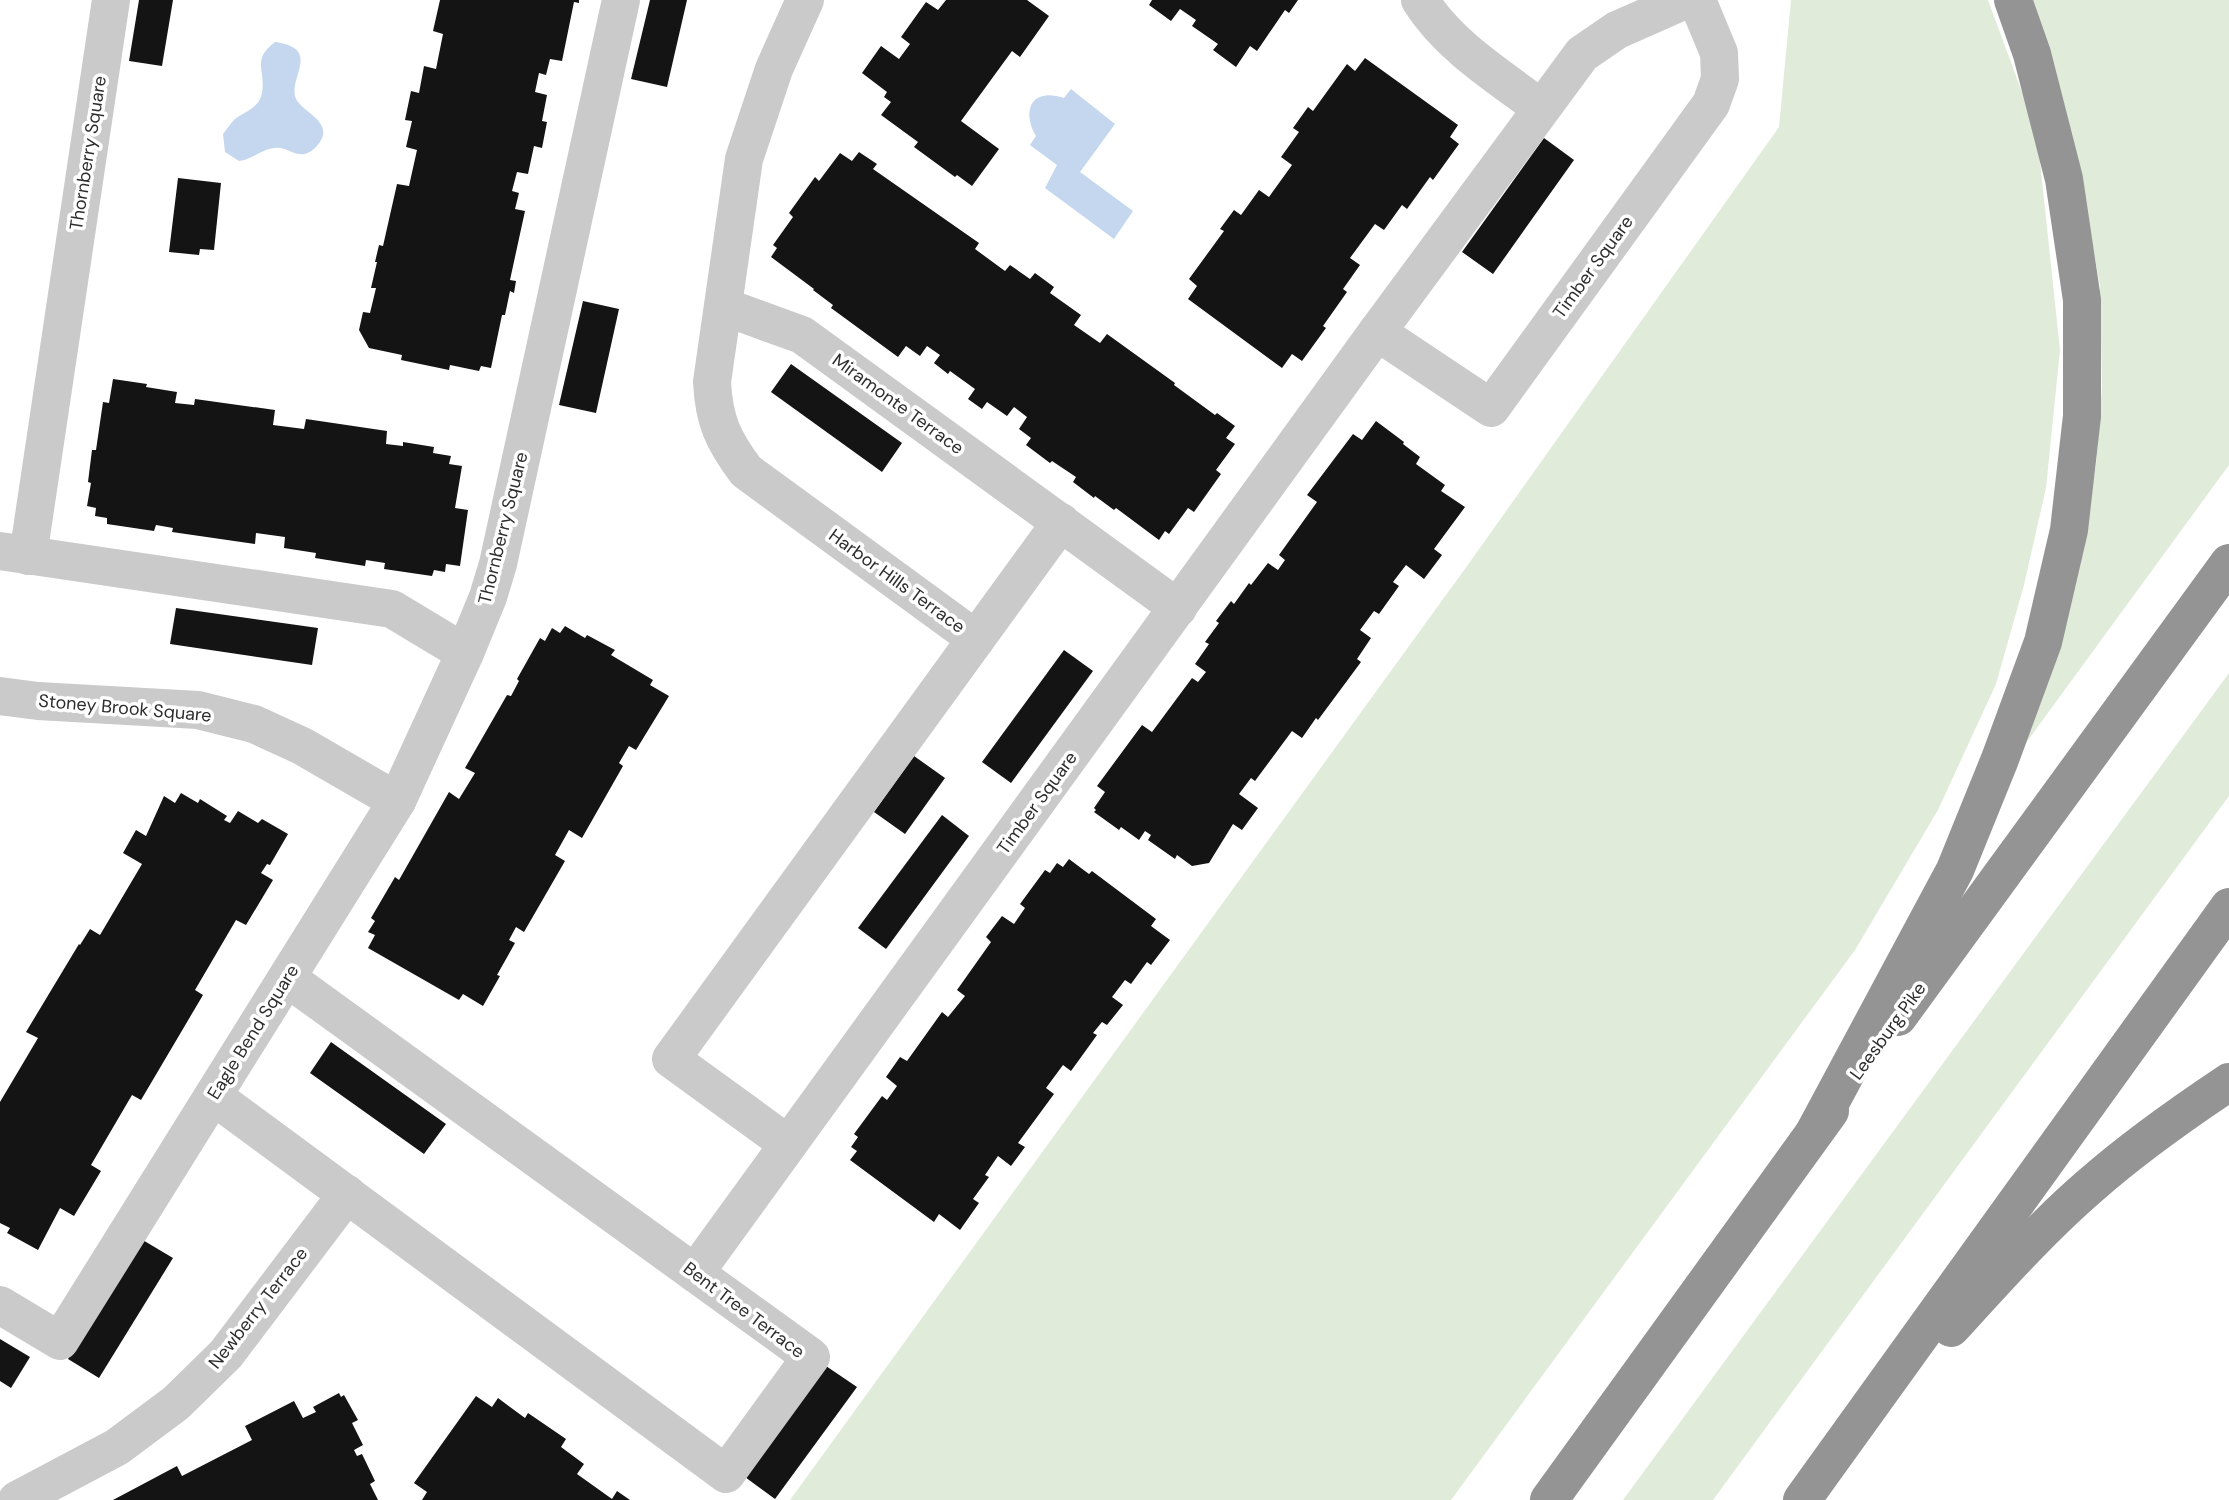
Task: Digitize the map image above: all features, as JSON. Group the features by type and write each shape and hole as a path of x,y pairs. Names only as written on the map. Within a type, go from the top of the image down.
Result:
{"highway":[{"path":"1815,1131 1955,870 2043,642 2069,530 2082,416 2082,300 2064,179 2032,54 2013,0"},
{"name":"Leesburg Pike","path":"1549,1500 2229,563"},
{"path":"1812,1487 2229,907"},
{"path":"1812,1487 1996,1279 2089,1186 2170,1122 2229,1082"}],"street":[{"name":"Thornberry Square","path":"111,0 14,554 392,609 466,653 498,564 621,0"},
{"name":"Harbor Hills Terrace","path":"789,1144 671,1059 976,639 746,471 726,443 713,407 712,382 725,307 744,159 774,69 805,0"},
{"path":"1420,0 1466,52 1541,108"},
{"name":"Timber Square","path":"695,1273 1610,15 1685,0"},
{"name":"Timber Square","path":"1377,332 1491,408 1711,104 1720,79 1719,52 1696,0"},
{"name":"Miramonte Terrace","path":"725,307 802,335 1178,608"},
{"path":"976,639 1061,522"},
{"name":"Eagle Bend Square","path":"0,1305 60,1341 397,801 466,653"},
{"name":"Stoney Brook Square","path":"0,696 38,701 198,710 254,724 302,746 397,801"},
{"name":"Bent Tree Terrace","path":"214,1096 726,1474 811,1357 287,978"},
{"name":"Newberry Terrace","path":"17,1500 117,1447 176,1404 226,1354 347,1194"}],"green space":[{"path":"1791,0 1988,0 2037,133 2060,350 2046,488 2024,585 1996,684 1938,810 1855,950 1451,1500 790,1500 1467,566 1779,127"},
{"path":"2031,0 2229,0 2229,465 2023,747 2072,599 2096,465 2102,387 2100,286 2078,161"},
{"path":"2229,673 2229,796 1713,1500 1623,1500"}],"water":[{"path":"275,42 289,45 297,50 300,56 295,96 321,124 322,139 315,148 304,154 275,148 239,161 225,152 223,134 234,120 258,103 263,85 261,60 263,54"},
{"path":"1071,89 1115,124 1080,172 1133,211 1114,239 1045,188 1057,165 1030,145 1036,136 1030,118 1032,103 1044,96 1064,98"}],"building":[{"path":"139,0 173,0 162,66 129,61"},
{"path":"440,0 579,0 579,3 574,2 562,61 550,59 546,75 539,73 535,92 547,95 542,121 547,122 542,148 534,146 528,174 517,172 512,191 519,193 515,209 525,211 510,280 516,281 514,293 510,291 505,315 502,315 491,368 481,366 479,371 450,365 449,370 401,360 402,355 369,348 359,330 363,312 370,313 376,288 371,288 375,262 379,245 383,246 397,184 409,186 417,150 406,147 412,121 405,120 411,91 419,93 424,66 436,69 443,34 433,31"},
{"path":"650,0 687,0 667,87 631,79"},
{"path":"946,0 1027,0 1049,16 1020,57 1012,51 961,121 999,149 972,186 914,147 918,142 881,115 891,102 884,97 887,92 862,73 881,46 899,59 910,44 901,37 926,2 938,10"},
{"path":"1152,0 1298,0 1289,13 1285,10 1257,51 1250,46 1236,67 1213,50 1218,44 1192,26 1196,20 1180,9 1171,21 1149,5"},
{"path":"1365,58 1458,125 1450,137 1459,144 1433,180 1430,177 1407,209 1402,205 1384,230 1375,224 1350,258 1360,265 1343,289 1347,292 1323,326 1326,328 1302,361 1292,354 1282,368 1188,299 1197,286 1189,279 1224,231 1220,229 1234,210 1241,215 1259,190 1269,197 1292,165 1281,157 1299,132 1293,128 1308,107 1313,111 1347,64 1355,71"},
{"path":"1544,138 1574,160 1493,274 1462,252"},
{"path":"859,152 877,164 873,169 979,243 975,249 1005,271 1010,265 1030,279 1035,273 1054,287 1050,293 1081,315 1074,325 1100,343 1107,334 1215,415 1217,413 1235,426 1226,438 1235,444 1216,470 1221,474 1194,512 1188,508 1169,534 1165,531 1159,540 1116,508 1114,510 1095,496 1094,498 1073,482 1076,477 1052,461 1050,463 1026,445 1031,438 1019,429 1027,417 1014,407 1007,416 987,402 982,409 968,399 975,389 934,363 940,355 927,346 920,356 906,346 898,357 831,308 833,305 771,257 777,248 773,245 793,217 789,213 815,177 819,181 840,153 852,161"},
{"path":"178,178 221,183 214,250 200,249 199,255 169,252"},
{"path":"583,301 619,309 596,413 559,405"},
{"path":"791,364 902,443 882,472 771,392"},
{"path":"113,379 177,392 175,403 194,405 195,399 275,410 273,425 304,429 306,419 387,431 386,444 403,446 403,442 434,447 433,453 451,456 449,464 462,466 455,508 468,510 460,566 446,564 445,572 434,570 432,576 384,569 385,563 366,560 365,566 315,558 316,553 284,548 285,537 256,533 255,544 172,532 173,528 156,525 154,531 107,524 107,518 95,516 96,508 87,506 92,450 96,450 103,402 109,403"},
{"path":"1376,421 1420,457 1416,464 1445,485 1441,491 1465,507 1434,549 1442,555 1424,579 1406,565 1393,582 1399,586 1379,614 1374,611 1360,630 1371,638 1357,659 1361,662 1302,738 1292,731 1255,781 1251,778 1239,794 1258,808 1242,830 1233,824 1209,863 1192,866 1177,855 1175,859 1148,840 1151,835 1145,831 1139,840 1121,827 1119,830 1094,812 1105,792 1097,786 1142,725 1152,732 1192,678 1198,682 1206,672 1195,664 1209,644 1205,642 1219,623 1216,621 1231,601 1234,604 1268,563 1278,570 1285,560 1279,555 1317,502 1307,495 1353,434 1362,440"},
{"path":"176,608 318,628 312,665 170,644"},
{"path":"565,626 585,638 587,635 615,650 611,655 653,680 650,685 669,696 636,750 629,746 619,763 623,766 582,838 569,830 555,855 565,861 524,932 516,927 509,940 515,943 483,1006 463,994 459,1000 368,948 375,935 368,932 375,921 371,918 395,877 399,880 449,792 459,799 475,773 465,768 507,695 511,696 519,681 517,679 540,638 545,641 552,628 560,633"},
{"path":"1064,650 1093,671 1011,783 982,762"},
{"path":"914,756 945,778 905,834 874,812"},
{"path":"181,793 198,803 200,799 227,816 224,820 230,823 238,811 258,823 262,819 288,834 270,865 267,864 261,873 273,880 246,925 236,920 195,990 203,995 141,1100 132,1095 91,1165 101,1171 74,1216 60,1208 38,1250 7,1233 10,1228 0,1223 0,1102 38,1038 26,1032 79,944 90,929 100,935 142,864 123,853 136,830 146,836 164,796 175,803"},
{"path":"942,815 969,836 886,949 858,928"},
{"path":"1069,859 1089,874 1092,871 1156,919 1151,926 1170,940 1151,965 1147,962 1131,984 1125,980 1112,997 1123,1005 1107,1025 1102,1022 1093,1033 1097,1035 1071,1071 1063,1065 1046,1088 1054,1094 1018,1143 1025,1147 1011,1166 998,1156 985,1175 989,1177 973,1199 979,1203 960,1230 939,1214 934,1222 850,1160 857,1151 851,1147 858,1137 854,1134 882,1096 887,1100 897,1086 886,1077 900,1057 907,1061 942,1012 948,1017 965,996 957,990 991,942 986,937 1002,916 1014,924 1025,908 1020,904 1045,870 1050,873 1057,863 1063,867"},
{"path":"331,1042 446,1124 424,1154 310,1073"},
{"path":"141,1239 173,1258 99,1378 68,1359"},
{"path":"0,1339 30,1357 11,1388 0,1381"},
{"path":"826,1366 857,1387 775,1499 745,1477"},
{"path":"339,1393 341,1397 344,1395 358,1420 352,1423 363,1445 354,1450 357,1456 362,1454 375,1481 370,1484 378,1500 113,1500 177,1466 182,1476 252,1440 245,1426 294,1401 303,1418 316,1412 313,1407"},
{"path":"476,1396 492,1407 498,1398 525,1418 528,1413 566,1439 561,1447 584,1464 577,1474 612,1499 617,1491 630,1500 422,1500 427,1492 414,1483"}]}
